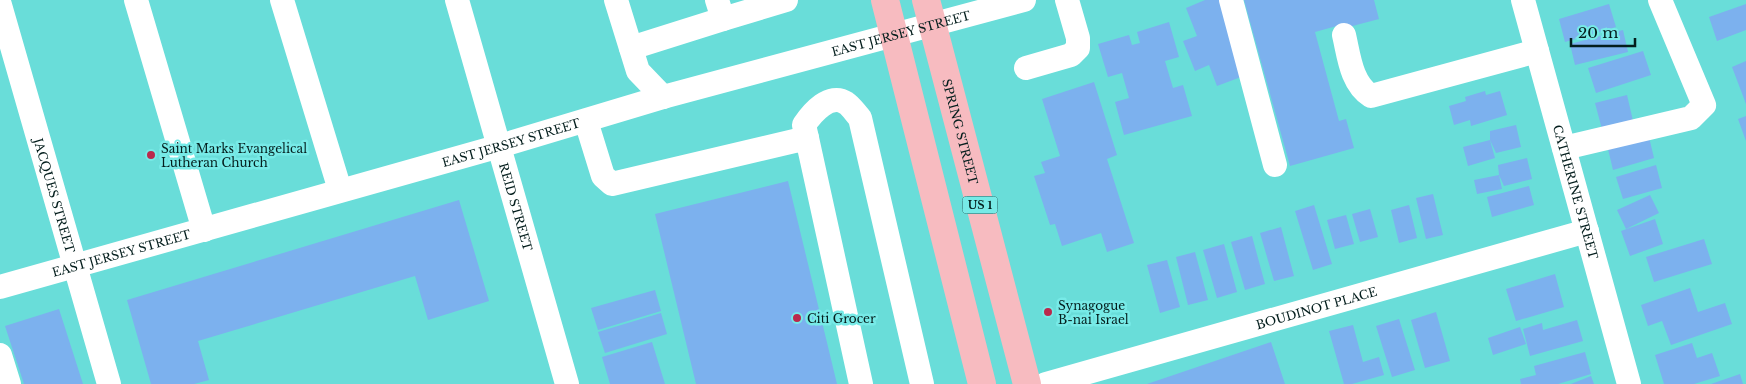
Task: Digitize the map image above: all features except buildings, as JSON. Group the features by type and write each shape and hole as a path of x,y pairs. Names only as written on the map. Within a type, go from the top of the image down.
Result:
{"highway":[{"path":"885,0 980,384"},
{"name":"SPRING STREET","path":"930,8 1027,384"}],"street":[{"path":"136,0 151,57 204,230"},
{"path":"282,0 340,190"},
{"name":"REID STREET","path":"457,0 567,384"},
{"path":"616,0 638,71 662,97"},
{"name":"EAST JERSEY STREET","path":"0,287 500,146 662,97 894,35 930,8 1024,0"},
{"path":"1026,68 1071,55 1078,48 1078,38 1067,0"},
{"path":"1231,0 1275,165"},
{"name":"CATHERINE STREET","path":"1523,0 1629,384"},
{"path":"1564,148 1691,118 1704,105 1660,0"},
{"path":"631,48 720,9 778,1"},
{"name":"JACQUES STREET","path":"0,5 109,384"},
{"path":"1344,35 1354,77 1364,91 1371,96 1537,51"},
{"path":"861,384 804,125 810,116 825,103 838,100 847,103 860,118 922,384"},
{"path":"586,121 603,176 612,184 807,138"},
{"name":"BOUDINOT PLACE","path":"1046,384 1587,231"},
{"path":"0,355 9,384"}],"place":[{"name":"Saint Marks Evangelical Lutheran Church","path":"151,155"},
{"name":"Synagogue B-nai Israel","path":"1048,312"},
{"name":"Citi Grocer","path":"797,318"}]}
